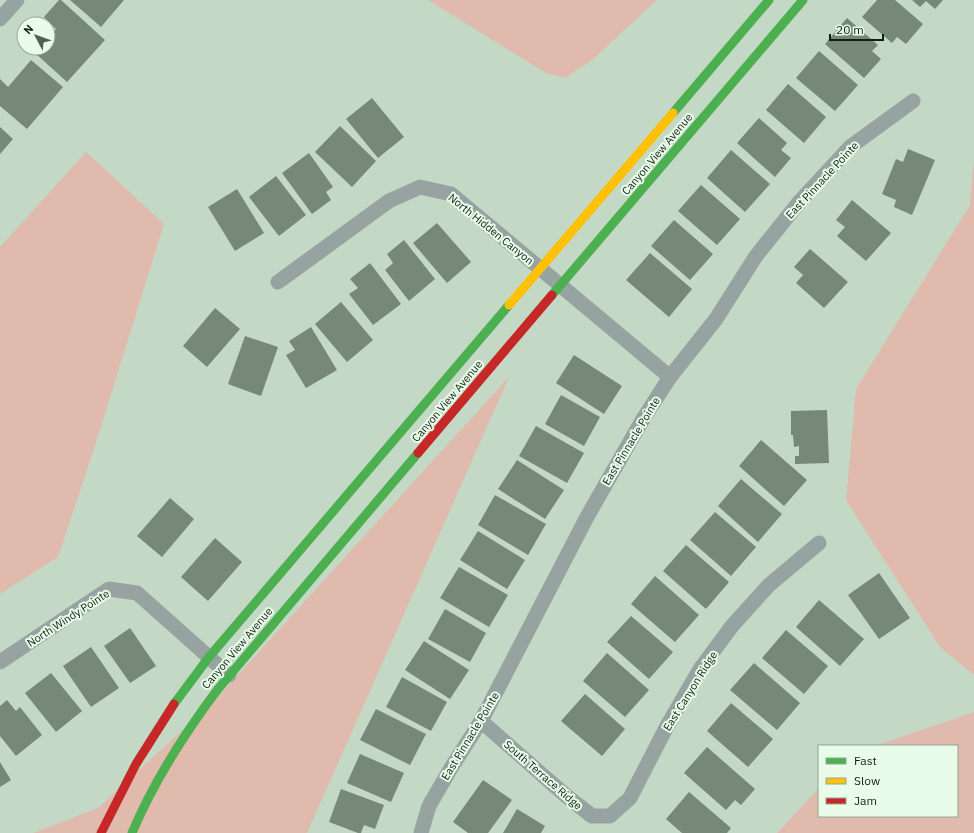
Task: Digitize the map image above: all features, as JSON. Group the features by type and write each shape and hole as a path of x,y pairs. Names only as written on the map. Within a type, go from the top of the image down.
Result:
{"street":[{"path":"0,19 17,0"},
{"name":"Canyon View Avenue","path":"101,833 130,773 145,747 168,712 209,657 769,0"},
{"name":"Canyon View Avenue","path":"132,833 152,790 170,758 201,711 229,675 803,0"},
{"name":"East Pinnacle Pointe","path":"421,833 429,806 481,721 588,515 643,419 670,377 716,319 756,256 800,201 850,147 912,100"},
{"name":"North Hidden Canyon","path":"278,282 389,201 420,187 451,194 670,377"},
{"name":"East Canyon Ridge","path":"610,816 630,798 667,726 700,669 732,626 769,586 818,544"},
{"name":"North Windy Pointe","path":"0,662 109,590 137,593 229,675"},
{"name":"South Terrace Ridge","path":"481,721 564,794 592,816 610,816"}],"shaded area":[{"path":"428,0 657,0 592,60 565,78 546,73"},
{"path":"86,152 164,224 99,433 58,557 0,594 0,247"},
{"path":"974,158 974,675 940,647 846,500 856,389 970,205"},
{"path":"509,377 307,833 33,833 98,808 215,700"},
{"path":"974,712 974,833 777,833 818,789 818,817 958,817 958,745 878,745"}],"building":[{"path":"59,0 61,0 105,40 67,82 38,56 56,56 56,16 45,16"},
{"path":"70,0 124,0 101,27"},
{"path":"877,0 895,0 923,24 906,44 897,37 892,43 862,17"},
{"path":"912,0 943,0 935,9 926,1 920,7"},
{"path":"847,18 878,45 872,51 881,59 864,78 825,44"},
{"path":"819,51 858,85 835,111 796,78"},
{"path":"31,60 63,87 27,129 0,106 0,79 8,87"},
{"path":"788,84 826,117 804,143 766,110"},
{"path":"372,98 404,137 378,158 346,119"},
{"path":"759,118 787,143 781,150 791,158 775,177 737,143"},
{"path":"340,126 376,161 352,187 315,152"},
{"path":"0,127 13,139 0,154"},
{"path":"908,149 935,160 912,215 894,207 896,200 882,194 896,159 903,162"},
{"path":"731,150 770,184 745,212 707,178"},
{"path":"309,153 333,187 326,192 331,200 312,214 282,173"},
{"path":"276,176 306,215 279,236 249,197"},
{"path":"701,185 740,219 717,245 678,211"},
{"path":"237,189 264,233 235,251 208,207"},
{"path":"852,200 891,233 866,261 837,236 845,227 836,220"},
{"path":"674,220 713,254 690,280 651,246"},
{"path":"437,223 471,262 447,283 413,243"},
{"path":"404,240 435,279 409,301 385,270 393,263 387,254"},
{"path":"810,249 848,282 824,308 796,283 803,275 794,267"},
{"path":"650,253 692,289 669,317 626,280"},
{"path":"370,263 401,304 373,325 349,294 358,288 350,279"},
{"path":"341,302 373,340 347,362 315,324"},
{"path":"215,308 240,329 207,367 183,346"},
{"path":"311,327 337,370 306,388 286,355 295,350 289,341"},
{"path":"245,336 278,347 261,396 228,384"},
{"path":"574,355 622,386 604,414 556,383"},
{"path":"561,395 600,417 584,446 545,424"},
{"path":"827,410 829,463 795,464 795,456 799,456 799,446 794,447 793,435 791,435 791,411"},
{"path":"536,426 584,453 567,483 519,456"},
{"path":"761,440 807,480 784,506 739,466"},
{"path":"517,460 564,490 545,519 498,489"},
{"path":"741,479 782,514 758,542 718,506"},
{"path":"495,495 546,524 528,555 478,525"},
{"path":"170,498 194,519 162,557 137,536"},
{"path":"715,512 756,547 731,576 690,540"},
{"path":"478,531 525,560 507,589 460,560"},
{"path":"215,538 242,562 208,601 181,577"},
{"path":"686,545 729,582 706,609 663,571"},
{"path":"459,567 508,595 489,627 440,598"},
{"path":"879,573 910,618 879,639 848,595"},
{"path":"655,576 699,615 675,642 631,604"},
{"path":"819,600 864,639 840,666 796,627"},
{"path":"445,609 486,633 470,662 428,639"},
{"path":"631,616 673,652 649,679 607,642"},
{"path":"130,628 156,666 130,683 104,646"},
{"path":"786,630 828,666 804,694 762,658"},
{"path":"424,641 469,670 450,699 405,670"},
{"path":"91,647 119,688 91,707 63,666"},
{"path":"607,653 649,690 625,717 583,681"},
{"path":"754,663 800,703 777,730 730,690"},
{"path":"51,673 82,711 56,732 25,693"},
{"path":"402,677 447,702 431,731 386,707"},
{"path":"585,694 625,729 602,756 561,721"},
{"path":"7,700 16,711 20,707 42,735 16,756 0,736 0,706"},
{"path":"731,703 773,739 748,767 707,731"},
{"path":"376,709 426,734 410,765 360,740"},
{"path":"707,747 755,789 741,805 735,800 726,810 684,773"},
{"path":"360,754 404,773 391,802 347,783"},
{"path":"0,762 11,780 0,787"},
{"path":"483,780 512,800 488,833 468,833 453,822"},
{"path":"341,789 384,805 375,829 364,825 361,833 358,833 329,822"},
{"path":"689,792 731,828 727,833 682,833 666,819"},
{"path":"517,809 545,826 541,833 503,833"}],"traffic: fast":[{"path":"673,113 769,0"},
{"path":"552,295 803,0"},
{"path":"174,704 209,657 509,305"},
{"path":"132,833 170,758 218,689 418,453"}],"traffic: slow":[{"path":"509,305 673,113"}],"traffic: jam":[{"path":"418,453 552,295"},
{"path":"101,833 136,764 174,704"}]}
